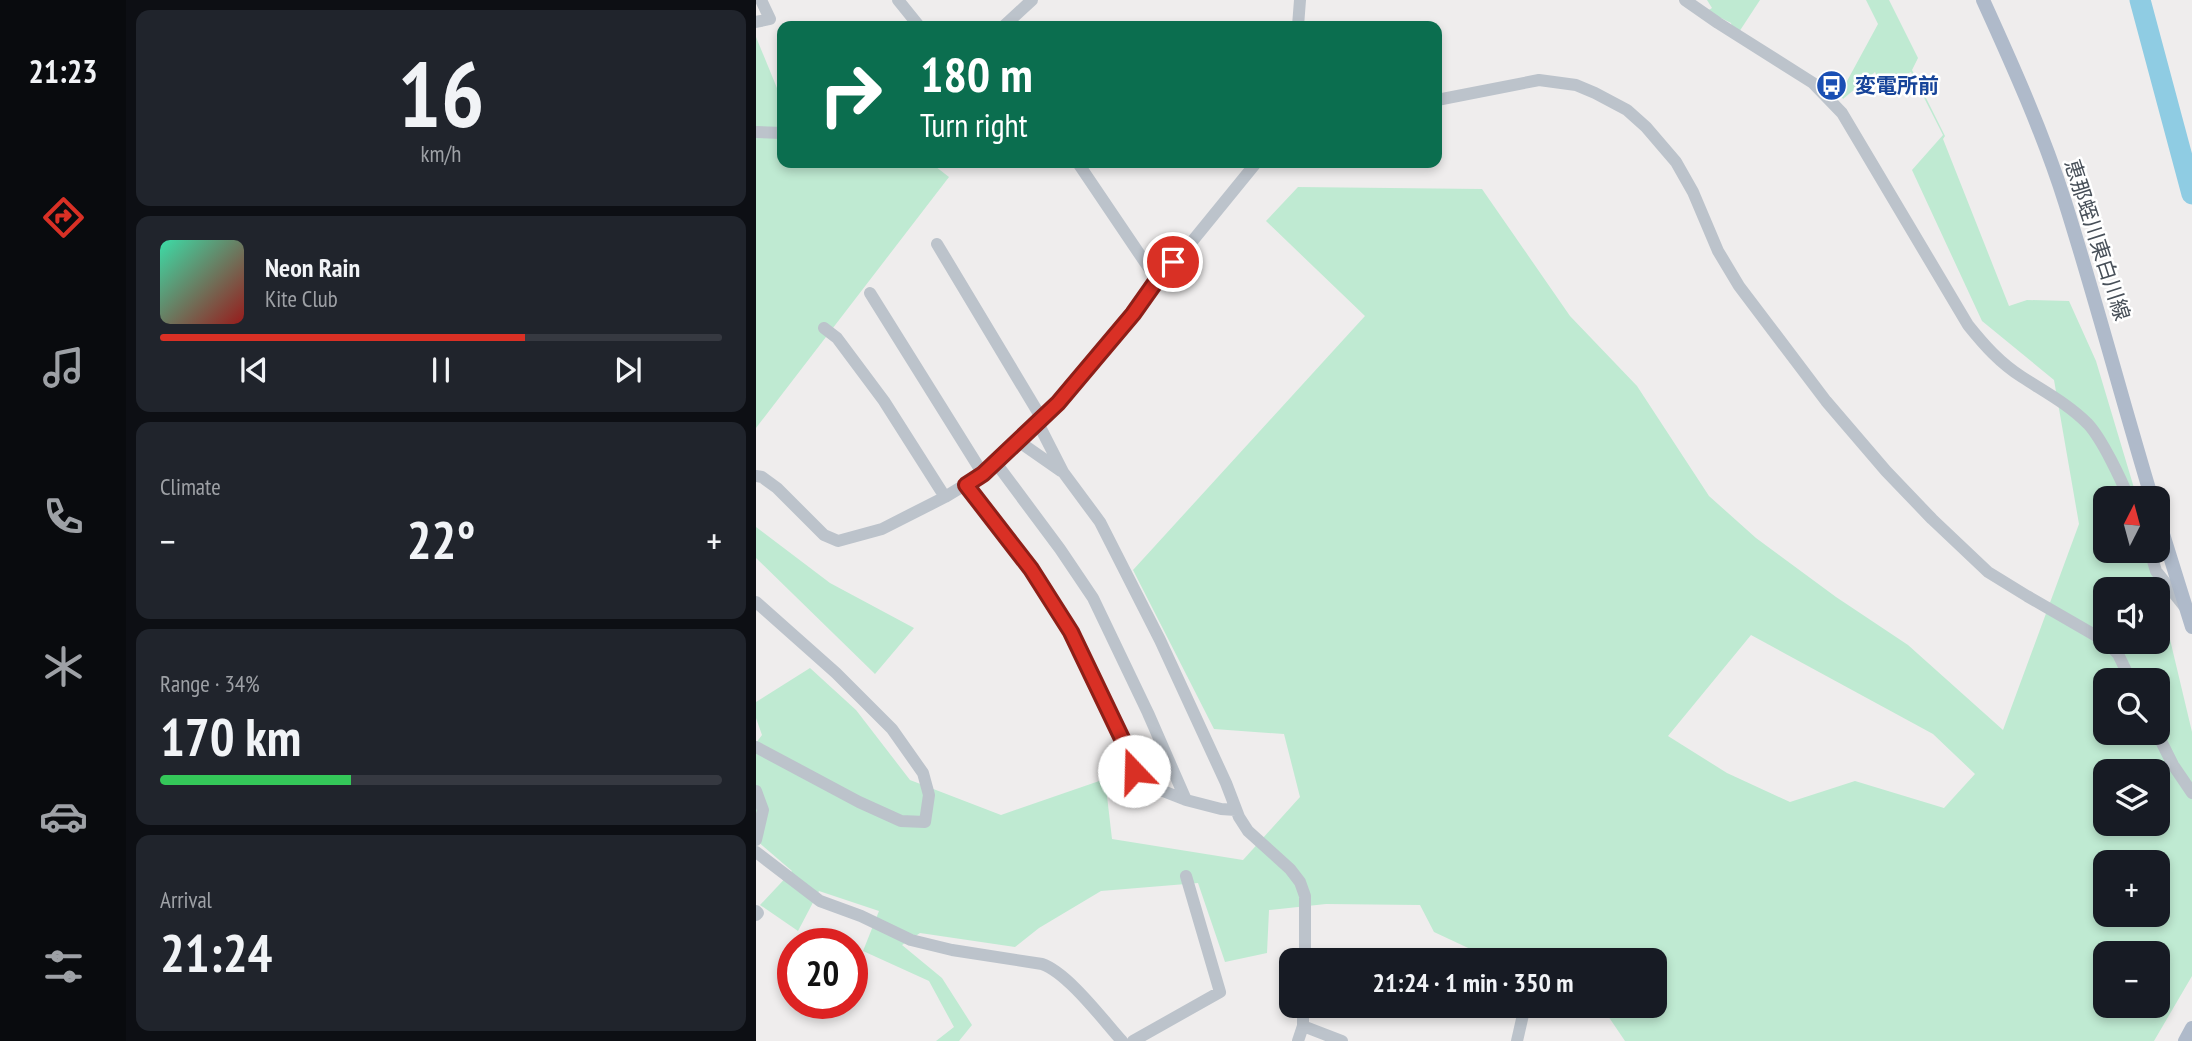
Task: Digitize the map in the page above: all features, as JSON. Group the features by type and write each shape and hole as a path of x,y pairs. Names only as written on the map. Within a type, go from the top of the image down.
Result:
{"main road":[{"name":"恵那蛭川東白川線","path":"1983,0 2039,131 2064,201 2148,486"},
{"path":"2170,559 2192,627"},
{"path":"2185,1041 2192,1028"}],"street":[{"path":"757,23 770,19 761,0"},
{"path":"898,0 915,21"},
{"path":"1009,21 1032,0"},
{"path":"1298,21 1300,0"},
{"path":"1685,0 1813,83 1842,113 1968,325 1990,353 2066,404 2090,426 2124,486"},
{"path":"1442,99 1539,80 1576,85 1627,110 1647,127 1676,162 1693,192 1718,251 1739,286 1826,401 1886,471 1988,572 2093,634"},
{"path":"756,132 777,133"},
{"path":"1081,168 1157,280"},
{"path":"756,476 762,477 777,488 824,535 838,541 881,529 966,485 996,463 1040,421 1133,314 1157,280 1252,168"},
{"path":"937,244 1040,421 1063,472 1100,522 1160,640 1236,810 1248,831 1290,869 1300,882 1305,896 1305,948"},
{"path":"870,293 983,474"},
{"path":"824,328 837,338 884,401 944,497"},
{"path":"1018,441 1063,472"},
{"path":"996,463 1093,598 1186,800"},
{"path":"966,485 1031,569 1071,632 1127,749 1134,771 1143,780 1186,800 1236,810"},
{"path":"2154,564 2156,571 2184,606"},
{"path":"756,602 836,673 892,729 923,774 929,795 926,822 901,821 859,802 756,747"},
{"path":"2163,745 2192,793"},
{"path":"756,791 763,810 756,840"},
{"path":"756,852 820,901 861,916 911,940 1051,967 1081,995 1122,1041"},
{"path":"1133,1041 1220,992 1186,877"},
{"path":"1298,1041 1303,1018"},
{"path":"1517,1041 1522,1018"},
{"path":"1303,1026 1342,1041"}],"green space":[{"path":"1707,0 1760,0 1739,32 1731,23 1707,11 1712,8"},
{"path":"1866,0 1889,0 1918,58 1912,70 1945,136 1943,139 2009,306 2027,300 2069,301 2096,361 2133,486 2093,486 2093,564 2152,564 2155,577 2093,577 2093,654 2170,654 2170,639 2192,732 2192,976 2170,1014 2170,941 2093,941 2093,1018 2167,1018 2154,1041 1625,1041 1609,1018 1667,1018 1667,948 1468,948 1434,932 1420,905 1326,904 1269,910 1267,953 1225,962 1198,883 1101,891 1039,928 1015,947 920,933 902,945 942,978 972,1025 959,1041 936,1041 954,1027 929,981 868,953 868,938 879,911 819,891 800,928 794,928 760,905 792,871 756,840 756,743 762,735 756,718 756,702 810,668 856,710 910,780 1001,815 1105,779 1112,839 1243,860 1300,797 1284,734 1214,729 1133,570 1365,316 1266,221 1298,187 1482,189 1570,316 1637,386 1709,496 1756,538 1836,597 1908,645 2003,730 2079,524 2054,380 1982,321 1912,170 1943,135 1911,72 1882,87 1875,72 1843,99 1840,94 1878,24","holes":["1751,635 1933,734 1975,774 1944,808 1855,781 1790,802 1727,773 1668,736"]},
{"path":"756,37 777,88 777,168 937,168 949,177 756,428"},
{"path":"756,527 830,583 914,628 875,674 756,558"}],"waterway":[{"path":"2140,0 2192,194"}],"place":[{"name":"変電所前","path":"1832,86"}],"route":[{"path":"1134,771 1127,749 1071,632 1031,569 966,485 983,474 1058,403 1173,262"}]}
